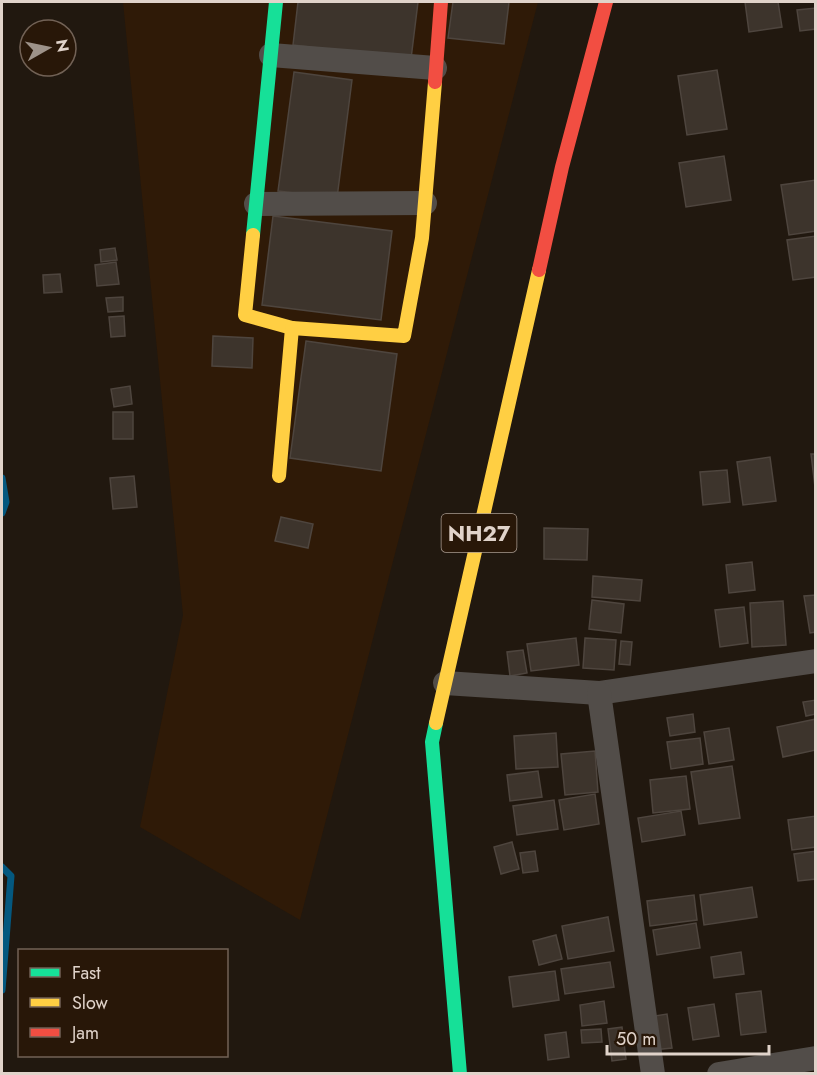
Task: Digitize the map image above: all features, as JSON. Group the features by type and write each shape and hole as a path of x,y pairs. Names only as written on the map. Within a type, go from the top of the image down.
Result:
{"main road":[{"path":"276,2 245,315 292,327 404,336 422,238 441,2"},
{"name":"NH27","path":"460,1074 432,742 562,167 606,2"},
{"path":"279,476 292,327"}],"street":[{"path":"271,55 435,68"},
{"path":"256,204 425,203"},
{"path":"446,683 599,693 816,661"},
{"path":"599,693 653,1074"},
{"path":"719,1074 816,1058"}],"shaded area":[{"path":"123,2 538,2 300,920 140,827 183,615"}],"building":[{"path":"298,2 418,2 411,59 293,45"},
{"path":"453,2 509,2 504,44 448,38"},
{"path":"745,2 778,2 782,27 749,32"},
{"path":"816,8 816,29 800,31 797,10"},
{"path":"717,70 727,129 687,135 678,76"},
{"path":"294,72 352,80 337,198 278,191"},
{"path":"724,156 731,200 686,207 679,163"},
{"path":"816,180 816,231 789,235 781,185"},
{"path":"273,216 392,231 381,320 262,305"},
{"path":"816,236 816,277 793,280 787,240"},
{"path":"115,248 117,260 101,262 100,250"},
{"path":"116,262 119,284 97,286 95,265"},
{"path":"60,274 62,292 44,293 43,275"},
{"path":"123,297 123,311 108,312 106,298"},
{"path":"124,316 125,336 111,337 109,317"},
{"path":"213,336 253,338 252,368 212,366"},
{"path":"306,341 397,354 381,471 290,458"},
{"path":"130,386 132,404 114,407 111,389"},
{"path":"113,412 133,412 133,439 113,439"},
{"path":"811,454 816,454 816,487 815,487"},
{"path":"770,457 776,501 743,505 737,462"},
{"path":"727,470 730,502 703,505 700,472"},
{"path":"134,476 137,507 113,509 110,478"},
{"path":"281,517 313,524 308,548 275,541"},
{"path":"544,528 588,529 587,560 544,559"},
{"path":"752,562 755,590 729,593 726,565"},
{"path":"593,576 642,580 640,601 592,597"},
{"path":"816,595 816,632 810,633 804,596"},
{"path":"592,600 624,604 621,633 589,629"},
{"path":"783,601 786,645 752,647 750,603"},
{"path":"744,607 748,643 720,647 715,610"},
{"path":"576,638 579,665 531,671 527,644"},
{"path":"585,638 616,640 614,670 583,668"},
{"path":"621,641 632,642 630,665 619,664"},
{"path":"523,650 527,673 510,676 507,652"},
{"path":"816,700 816,714 806,716 803,702"},
{"path":"693,714 695,732 670,736 667,718"},
{"path":"816,719 816,750 783,757 777,727"},
{"path":"729,728 734,760 709,764 704,732"},
{"path":"556,733 558,767 516,769 514,736"},
{"path":"700,738 703,764 671,769 667,742"},
{"path":"595,751 598,792 565,795 561,754"},
{"path":"732,766 740,818 699,824 691,772"},
{"path":"538,771 542,797 510,801 507,775"},
{"path":"686,776 690,809 653,813 650,780"},
{"path":"595,794 599,824 564,830 559,800"},
{"path":"554,800 558,829 517,835 513,806"},
{"path":"681,811 685,835 642,842 638,818"},
{"path":"816,816 816,847 792,850 788,820"},
{"path":"512,842 519,869 501,874 494,847"},
{"path":"535,851 538,871 523,873 520,853"},
{"path":"816,851 816,879 798,881 794,854"},
{"path":"752,887 757,917 704,925 700,895"},
{"path":"694,895 697,920 650,926 647,901"},
{"path":"608,917 614,951 568,959 562,926"},
{"path":"696,923 700,948 657,955 653,930"},
{"path":"556,935 562,959 539,965 533,941"},
{"path":"741,952 744,974 714,978 711,957"},
{"path":"610,962 614,987 565,994 561,969"},
{"path":"555,971 559,1000 513,1007 509,977"},
{"path":"761,991 766,1032 741,1035 736,994"},
{"path":"604,1001 607,1023 582,1026 580,1005"},
{"path":"714,1004 719,1036 693,1040 688,1008"},
{"path":"667,1014 672,1048 653,1050 648,1017"},
{"path":"622,1027 626,1059 612,1061 608,1029"},
{"path":"601,1029 602,1042 582,1043 581,1030"},
{"path":"566,1032 569,1057 548,1060 545,1035"}],"waterway":[{"path":"2,478 6,502 2,513"},
{"path":"2,867 11,876 2,990"}],"traffic: fast":[{"path":"253,235 276,2"},
{"path":"436,723 432,742 460,1074"}],"traffic: slow":[{"path":"292,328 404,336 422,238 435,82"},
{"path":"253,235 245,315 292,328 279,476"},
{"path":"436,723 539,270"}],"traffic: jam":[{"path":"435,82 441,2"},
{"path":"539,270 562,167 606,2"}]}
